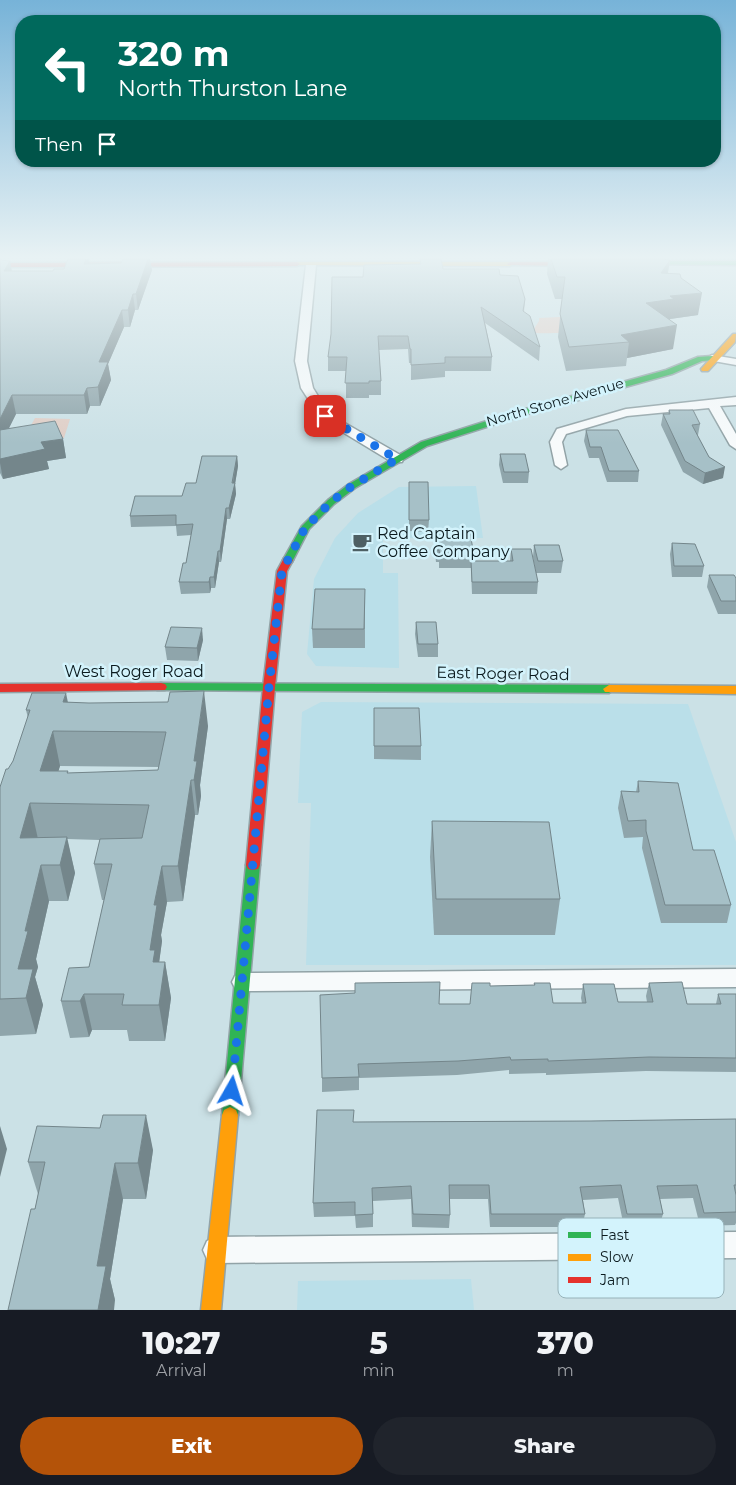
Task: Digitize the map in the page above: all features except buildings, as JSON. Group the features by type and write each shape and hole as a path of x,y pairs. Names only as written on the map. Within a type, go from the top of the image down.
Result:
{"main road":[{"name":"North Stone Avenue","path":"631,395 706,368 712,358 732,342 736,336"},
{"name":"North Stone Avenue","path":"210,1310 243,982 269,687 282,571 305,528 331,502 352,486 424,444 522,413 669,372 701,359 712,358"},
{"name":"North Stone Avenue","path":"397,459 455,446"},
{"name":"West Roger Road","path":"0,688 269,687"},
{"name":"East Roger Road","path":"269,687 736,690"}],"street":[{"path":"305,320 301,361 307,388 325,416 397,459"},
{"path":"712,358 736,362"},
{"path":"561,465 556,442 561,432 626,412 736,401"},
{"path":"712,403 736,445"},
{"path":"243,982 736,978"},
{"path":"216,1250 558,1247"}],"shaded area":[{"path":"579,320 578,332 532,332 539,321"},
{"path":"35,418 70,419 64,438 24,438"},
{"path":"476,486 483,538 383,538 383,573 398,573 399,668 316,666 307,654 314,579 335,538 358,513 399,487"},
{"path":"321,702 688,704 736,842 736,965 306,965 311,803 298,803 302,712"},
{"path":"471,1279 474,1310 297,1310 298,1281"}],"traffic: fast":[{"path":"288,560 305,528 331,502 352,486 424,444 521,413 669,372 701,359 712,358"},
{"path":"161,687 609,689"},
{"path":"230,1115 253,865"}],"traffic: slow":[{"path":"705,369 736,336"},
{"path":"609,689 736,690"},
{"path":"211,1310 230,1115"}],"traffic: jam":[{"path":"253,865 269,687 282,571 288,560"},
{"path":"0,688 161,687"}],"place":[{"name":"Red Captain Coffee Company","path":"362,542"}],"route":[{"path":"232,1091 269,687 282,571 305,528 331,502 352,486 397,459 325,416"}]}
